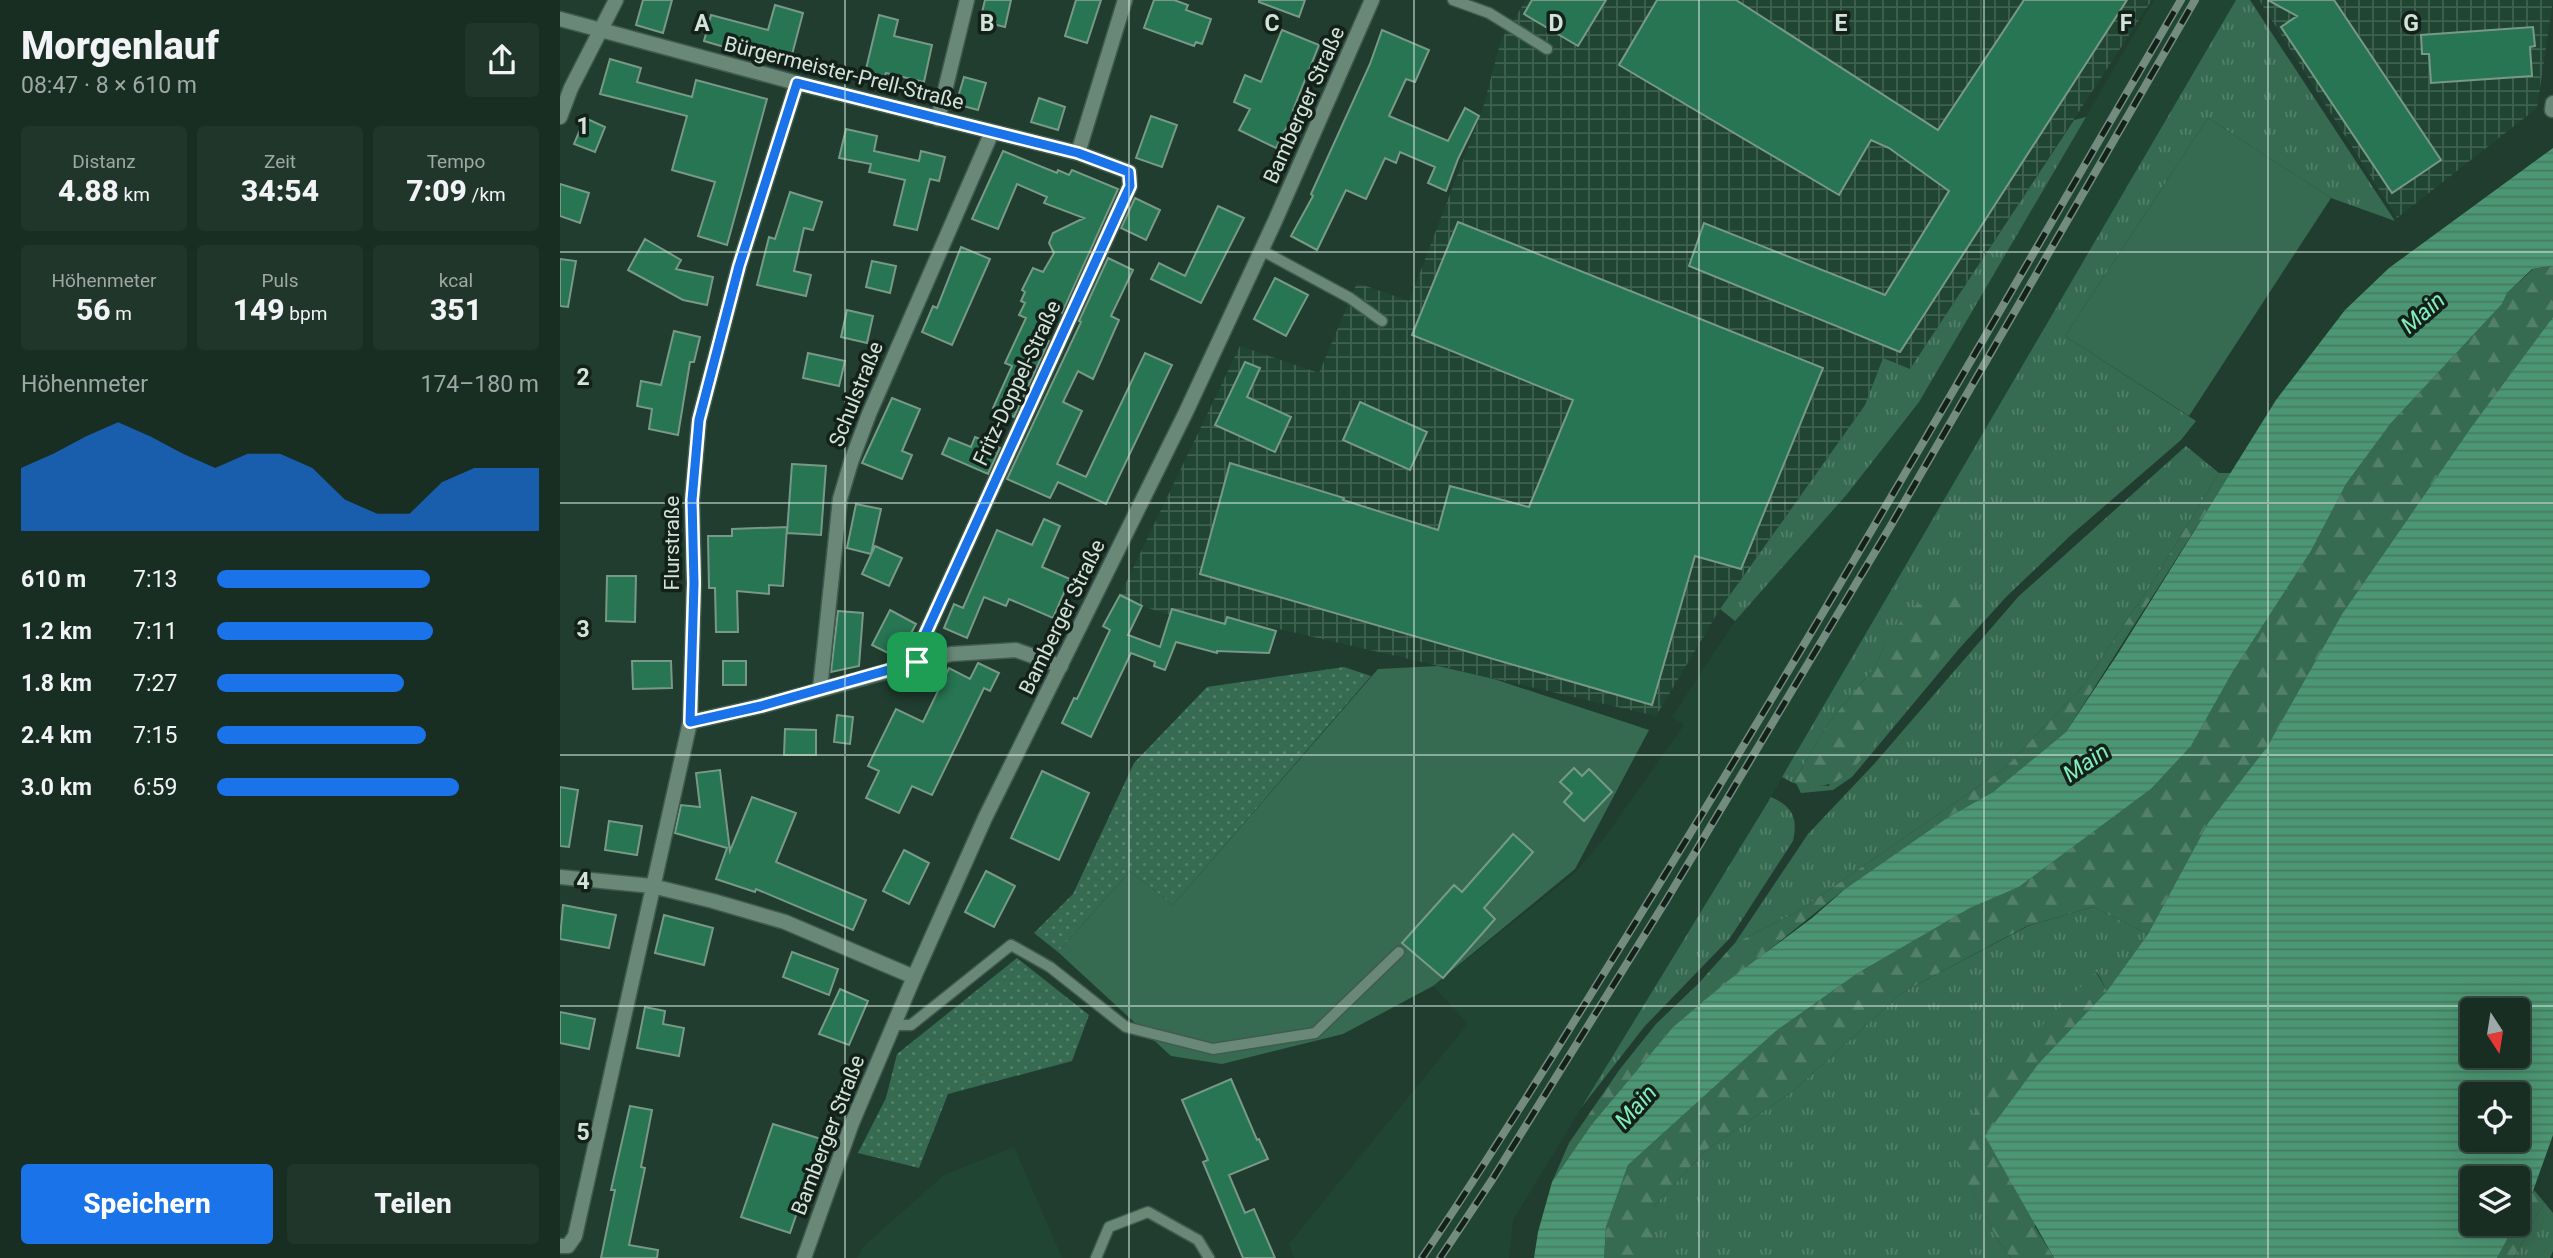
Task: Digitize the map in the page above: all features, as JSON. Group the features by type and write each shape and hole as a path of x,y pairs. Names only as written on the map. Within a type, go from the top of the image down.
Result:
{"street":[{"path":"560,117 571,88 616,0"},
{"path":"938,118 967,0"},
{"path":"1078,153 1125,0"},
{"name":"Bamberger Straße","path":"804,1258 838,1158 914,976 985,818 1186,412 1372,0"},
{"name":"Bürgermeister-Prell-Straße","path":"560,19 797,83 1078,153"},
{"name":"Flurstraße","path":"560,1245 568,1246 575,1236 690,722 694,583 692,500 699,420 739,266 797,83"},
{"name":"Schulstraße","path":"820,689 840,499 850,462 992,132"},
{"name":"Fritz-Doppel-Straße","path":"917,662 924,637 1130,186 1129,172 1078,153"},
{"path":"690,722 761,706 951,654 1016,650 1061,666"},
{"path":"560,877 652,886 785,922 914,976"}],"lane":[{"path":"1453,0 1489,13 1547,49"},
{"path":"1261,250 1350,298 1382,321"},
{"path":"893,1025 911,1025 1011,945 1050,967 1126,1027 1213,1049 1315,1033 1399,952"},
{"path":"1097,1258 1109,1227 1148,1212 1198,1240 1209,1258"}],"shaded area":[{"path":"1526,0 2152,0 1910,369 1883,358 1865,405 1720,609 1656,716 1227,617 1225,624 1172,609 1170,615 1120,595 1240,346 1319,373 1357,283 1409,301 1483,108 1501,40"},
{"path":"2154,0 2236,0 1773,793 1513,1220 1509,1258 1294,1258 1289,1244 1468,1024 1433,986 1575,873 1606,836 1684,725 1672,717 1735,621 1848,493 1919,402"},
{"path":"2259,0 2553,0 2537,108 2397,218"},
{"path":"1014,1147 1062,1258 857,1258 863,1247 944,1175"}],"green space":[{"path":"2236,0 2250,0 2395,221 2331,198 2208,118 2065,336 2196,421 2181,440 2071,535 2006,597 1852,777 1833,790 1801,793 1796,783 1829,786 1887,641 1874,668 1827,725 1793,783 1782,777"},
{"path":"2086,117 1919,402 1848,493 1735,621 1720,609 1865,405 1883,358 1910,369 2074,120"},
{"path":"2208,118 2331,198 2189,416 2065,336"},
{"path":"2553,266 2553,317 2472,426 2342,614 2267,747 2208,823 2148,934 2093,907 2027,926 1903,992 1792,1092 1706,1150 1653,1207 1653,1258 1604,1258 1606,1227 1628,1165 1776,1031 1858,973 1970,908 2019,887 2151,789 2191,746 2232,673 2311,551 2346,484 2391,423 2502,304 2507,293 2533,269"},
{"path":"2186,446 2219,473 2154,580 2083,686 2005,768 1797,912 1735,943 1808,834 1875,763 2018,597"},
{"path":"2219,473 2231,473 2066,732 1993,792 1947,818 1845,889 1673,1027 1592,1124 1552,1182 1569,1143 1620,1069 1656,1024 1698,984 1735,943 1797,912 2005,768 2083,686 2154,580"},
{"path":"1952,591 1974,606 1863,758 1833,783 1816,786 1793,783 1827,725 1874,668 1887,641 1910,608"},
{"path":"1438,666 1494,679 1649,730 1575,869 1433,986 1343,1034 1222,1064 1171,1056 1058,952 1130,871 1173,905 1378,669"},
{"path":"1344,667 1371,676 1173,905 1130,871 1058,952 1034,933 1073,894 1134,763 1207,687"},
{"path":"1771,797 1792,814 1795,826 1793,841 1730,938 1644,1027 1581,1108"},
{"path":"2093,907 2148,934 2107,991 2097,972 1958,1164 1998,1240 2011,1258 1653,1258 1653,1207 1706,1150 1792,1092 1903,992 2028,926"},
{"path":"1017,958 1089,1015 1072,1061 948,1094 919,1168 858,1153 886,1098 897,1054"},
{"path":"2096,972 2107,991 2039,1063 2035,1227 2054,1258 2011,1258 1998,1240 1957,1163 1959,1136 2017,1050"},
{"path":"2534,1190 2544,1202 2530,1228 2530,1197"},
{"path":"2544,1202 2553,1213 2553,1251 2550,1258 2514,1258 2526,1236 2530,1236 2530,1228"},
{"path":"2509,1236 2526,1236 2514,1258 2497,1258"}],"water":[{"name":"Main","path":"2553,148 2553,266 2532,269 2507,293 2502,304 2391,423 2346,484 2311,551 2232,673 2191,746 2151,789 2019,887 1970,908 1858,973 1776,1031 1628,1165 1606,1227 1604,1258 1534,1258 1552,1182 1592,1124 1673,1027 1845,889 1947,818 1993,792 2066,732 2276,400 2345,310 2389,268"},
{"path":"2553,317 2553,1135 2533,1191 2530,1196 2530,1166 2460,1166 2460,1236 2509,1236 2497,1258 2054,1258 1985,1136 2039,1063 2107,991 2148,934 2208,823 2267,747 2342,614 2472,426"}],"building":[{"path":"643,0 672,0 663,33 636,25"},
{"path":"985,0 1011,0 1005,27 980,21"},
{"path":"1076,0 1101,0 1087,43 1065,36"},
{"path":"1154,0 1174,0 1188,5 1186,10 1211,19 1202,44 1196,42 1194,46 1144,28"},
{"path":"1259,0 1305,0 1299,17"},
{"path":"1532,0 1606,0 1578,46 1524,14"},
{"path":"1657,0 1736,0 1938,130 2024,0 2127,0 1900,352 1689,266 1704,223 1885,295 1949,191 1889,148 1871,140 1839,195 1619,65"},
{"path":"2268,0 2334,0 2441,160 2392,193 2281,27 2297,16"},
{"path":"775,5 803,13 789,66 704,41 711,15 768,30"},
{"path":"879,15 898,20 894,36 932,45 924,82 886,73 884,78 865,73"},
{"path":"2533,27 2535,46 2530,47 2532,76 2431,83 2429,54 2422,54 2421,35"},
{"path":"1282,30 1319,45 1293,110 1295,111 1276,148 1239,130 1250,109 1234,102 1245,75 1261,82"},
{"path":"1382,30 1429,50 1415,82 1406,79 1389,116 1448,141 1465,108 1479,116 1446,191 1428,183 1435,167 1400,152 1396,163 1385,158 1366,199 1346,190 1317,250 1291,236 1313,196 1311,194 1370,64"},
{"path":"610,59 641,68 637,82 692,97 696,80 767,99 727,245 698,236 715,182 672,170 687,116 600,94"},
{"path":"964,77 986,83 978,110 956,104"},
{"path":"1039,98 1065,107 1058,130 1031,122"},
{"path":"1151,116 1177,125 1162,167 1136,158"},
{"path":"585,118 605,127 595,152 574,144"},
{"path":"846,129 877,136 874,151 919,161 921,151 945,157 939,181 930,179 917,230 894,225 905,180 869,172 871,164 839,158"},
{"path":"1003,151 1057,173 1058,170 1069,175 1072,170 1118,189 1062,313 1052,308 1039,337 1049,341 1014,417 993,408 1012,366 1005,363 1026,318 1019,315 1025,303 1021,301 1025,292 1022,290 1033,268 1043,272 1054,253 1049,243 1053,233 1084,218 1044,203 1047,197 1017,184 998,229 972,219"},
{"path":"560,184 589,193 580,223 560,216"},
{"path":"790,192 822,202 813,230 804,228 794,271 811,275 806,296 757,285 769,237 775,239"},
{"path":"1135,198 1160,210 1146,240 1121,228"},
{"path":"1218,206 1244,218 1201,303 1151,279 1159,263 1185,276"},
{"path":"1458,222 1823,368 1741,569 1695,556 1652,705 1200,574 1230,463 1438,530 1450,486 1529,507 1573,400 1412,335"},
{"path":"645,239 681,260 676,269 713,277 707,305 683,300 628,270"},
{"path":"961,247 990,259 952,345 922,332 933,306 937,308"},
{"path":"1108,258 1133,270 1111,316 1119,320 1093,379 1078,371 1063,402 1082,411 1057,464 1086,477 1145,353 1172,365 1106,504 1058,482 1050,498 1007,479"},
{"path":"560,259 576,261 568,307 560,306"},
{"path":"872,261 896,266 890,293 866,287"},
{"path":"1275,278 1308,295 1286,336 1254,319"},
{"path":"847,310 873,316 867,343 841,337"},
{"path":"674,331 700,337 694,362 690,362 678,435 649,429 652,409 637,406 641,381 661,385"},
{"path":"808,353 845,361 839,386 803,378"},
{"path":"1245,362 1260,368 1247,397 1291,417 1275,452 1215,425"},
{"path":"892,398 920,409 902,451 912,455 902,479 862,463"},
{"path":"1360,402 1427,432 1410,470 1343,440"},
{"path":"975,437 1000,448 988,474 942,454 949,438 971,447"},
{"path":"792,464 826,466 821,535 787,533"},
{"path":"856,504 881,509 871,554 847,548"},
{"path":"1044,519 1060,526 1042,567 1070,579 1053,618 1009,599 1006,606 984,597 967,638 944,628 954,604 963,608 997,530 1032,545"},
{"path":"787,527 783,586 769,585 769,594 737,591 738,632 716,632 715,588 709,588 708,536 732,536 732,529"},
{"path":"875,546 902,558 889,586 862,574"},
{"path":"607,576 636,576 635,622 606,621"},
{"path":"1120,595 1142,606 1128,635 1160,647 1172,609 1225,624 1227,617 1276,631 1269,653 1217,653 1176,642 1165,670 1154,666 1155,662 1131,653 1091,737 1062,723 1074,698 1077,699 1110,630 1103,626"},
{"path":"890,610 916,624 898,658 872,645"},
{"path":"838,611 863,613 859,666 831,672"},
{"path":"632,661 671,661 672,688 633,689"},
{"path":"723,661 746,661 746,685 723,685"},
{"path":"978,663 999,673 990,691 984,688 932,795 912,786 899,813 866,798 879,771 868,766 896,709 923,722 949,668 970,679"},
{"path":"837,715 853,717 850,744 834,742"},
{"path":"785,729 816,730 816,755 784,755"},
{"path":"1574,768 1582,776 1589,769 1612,792 1584,821 1564,802 1572,793 1560,782"},
{"path":"720,770 730,851 752,797 796,813 776,862 866,900 853,930 756,889 755,892 716,879 727,848 675,833 681,805 700,807 696,773"},
{"path":"1042,771 1089,793 1059,860 1011,838"},
{"path":"560,787 578,790 569,847 560,846"},
{"path":"609,821 642,826 637,855 605,850"},
{"path":"1513,834 1533,852 1484,908 1495,919 1443,978 1402,943 1454,885 1462,892"},
{"path":"904,850 929,863 909,904 883,891"},
{"path":"986,871 1015,886 994,927 965,912"},
{"path":"563,905 616,915 609,948 560,939"},
{"path":"664,915 713,928 704,965 655,953"},
{"path":"792,952 838,969 829,995 783,977"},
{"path":"840,989 868,1001 849,1045 819,1034"},
{"path":"645,1007 665,1011 663,1024 684,1028 679,1056 637,1048"},
{"path":"560,1012 595,1019 589,1049 560,1043"},
{"path":"1231,1079 1268,1159 1229,1175 1245,1213 1254,1209 1275,1258 1243,1258 1203,1162 1208,1160 1182,1100"},
{"path":"630,1106 652,1110 641,1167 645,1168 629,1245 658,1250 657,1258 601,1258 615,1190 611,1190"},
{"path":"773,1124 821,1139 805,1199 802,1198 790,1233 741,1217"}],"railway":[{"path":"1422,1258 1540,1076 1683,846 1898,485 2181,0"},
{"path":"1440,1258 1492,1180 1667,899 1890,527 2195,0"}],"route":[{"path":"797,83 1078,153 1129,172 1130,186 924,637 917,662 761,706 690,722 694,583 692,500 699,420 739,266 797,83"}]}
